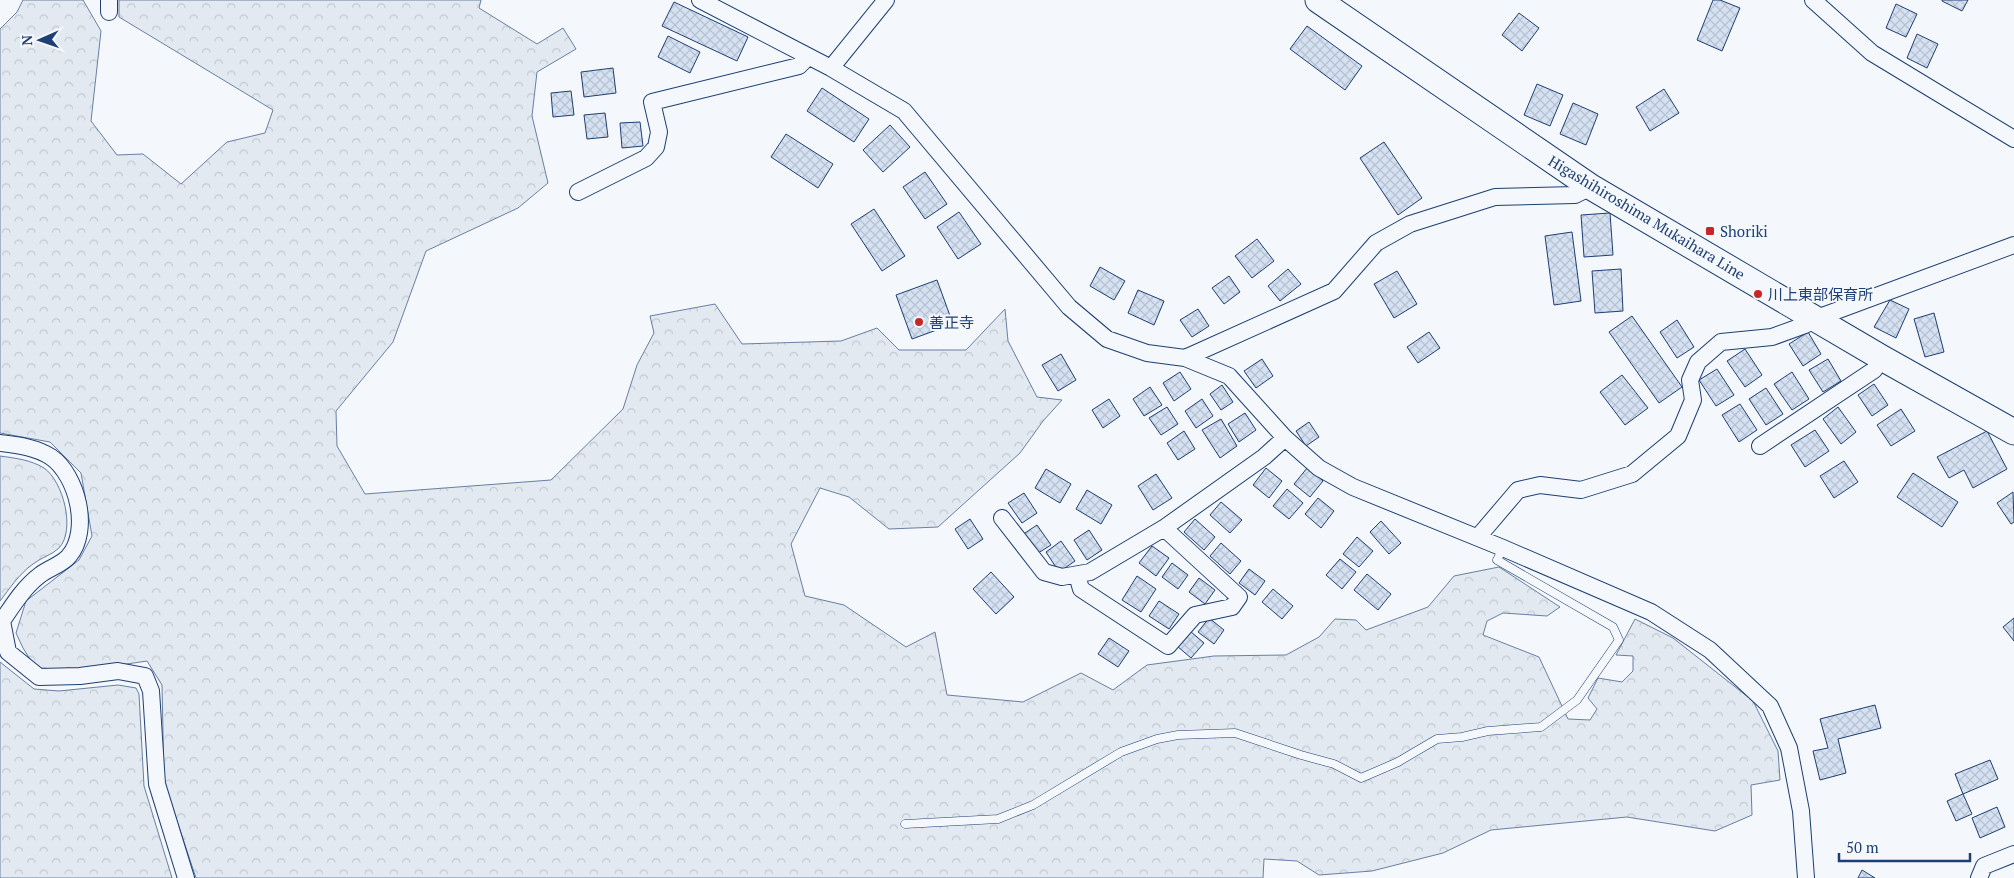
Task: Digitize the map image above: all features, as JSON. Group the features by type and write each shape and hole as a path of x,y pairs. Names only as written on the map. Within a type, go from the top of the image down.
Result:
{"main road":[{"name":"Higashihiroshima Mukaihara Line","path":"1318,0 1590,187 1817,318 1882,358 2014,432"}],"street":[{"path":"700,0 831,68 904,111 1069,307 1107,339 1147,353 1185,358 1229,376 1285,438 1319,468 1354,487 1503,548 1651,612 1710,650 1770,706 1789,748 1801,811 1806,878"},
{"path":"831,68 886,0"},
{"path":"1813,0 1872,53 2014,139"},
{"path":"578,192 646,158 656,147 659,132 652,102 799,66 808,57"},
{"path":"1185,358 1334,291 1376,243 1410,224 1495,197 1575,195 1590,187"},
{"path":"1478,538 1518,490 1540,485 1581,490 1632,474 1678,436 1693,400 1690,380 1698,362 1721,342 1772,337 1805,325 1817,318 2014,245"},
{"path":"1760,446 1874,370 1882,358"},
{"path":"1002,518 1044,572 1062,577 1090,572 1164,528 1264,458 1285,438"},
{"path":"0,443 26,447 50,456 65,469 74,491 81,520 79,538 69,557 40,574 23,590 2,622 8,652 39,677 73,677 118,672 145,676 151,691 157,784 186,878"},
{"path":"1077,575 1081,589 1168,646 1195,615 1232,607 1239,597 1164,528"},
{"path":"1979,878 1984,866 2014,854"}],"lane":[{"path":"905,824 998,819 1033,805 1121,752 1157,739 1178,735 1235,733 1334,764 1361,778 1398,762 1436,739 1462,737 1488,731 1542,727 1577,700 1619,640 1614,628 1497,560 1503,548"}],"green space":[{"path":"23,0 83,0 101,31 91,121 117,155 143,154 181,184 227,142 265,133 273,110 119,17 119,0 481,0 479,8 537,44 563,28 576,49 537,72 532,116 548,183 518,208 426,251 393,342 336,411 337,446 365,494 551,480 623,409 637,365 654,333 650,316 715,304 742,344 841,341 877,328 899,350 966,350 1005,309 1008,341 1037,397 1062,400 1043,421 1020,453 938,527 889,529 849,497 820,488 791,544 805,596 844,605 906,647 935,632 947,695 1023,702 1081,673 1113,690 1147,665 1214,656 1286,655 1319,637 1335,619 1356,620 1366,630 1428,607 1454,576 1499,567 1560,607 1547,616 1503,613 1487,621 1483,635 1539,657 1568,719 1590,720 1597,709 1588,698 1598,678 1622,682 1633,671 1633,656 1616,655 1635,619 1673,638 1753,701 1778,751 1780,780 1751,785 1752,815 1715,831 1627,817 1491,830 1443,853 1372,871 1319,875 1297,861 1264,859 1263,878 196,878 164,782 162,685 147,661 59,674 37,670 16,633 26,601 79,560 92,536 81,473 50,442 0,433 0,29 17,12"},
{"path":"0,456 28,461 39,465 51,474 62,494 67,518 64,540 59,548 23,572 0,601"},
{"path":"0,662 34,689 59,691 118,685 136,688 139,694 144,786 172,878 0,878"}],"building":[{"path":"1713,0 1720,0 1740,8 1722,51 1697,40"},
{"path":"1942,0 1968,0 1962,11"},
{"path":"674,2 748,37 737,61 662,26"},
{"path":"1896,4 1917,14 1906,37 1886,28"},
{"path":"1519,13 1539,28 1522,51 1502,35"},
{"path":"1307,26 1362,66 1345,90 1290,49"},
{"path":"1917,34 1938,44 1927,68 1907,58"},
{"path":"668,36 700,52 690,73 658,57"},
{"path":"613,68 616,93 584,97 581,72"},
{"path":"1537,84 1563,95 1550,126 1524,115"},
{"path":"822,88 869,119 854,142 807,111"},
{"path":"1664,89 1679,113 1650,131 1636,107"},
{"path":"571,91 574,115 553,117 551,93"},
{"path":"1573,103 1598,114 1586,145 1560,134"},
{"path":"605,113 608,137 587,139 584,115"},
{"path":"640,122 643,146 622,148 620,123"},
{"path":"890,125 910,147 883,172 863,150"},
{"path":"786,134 833,164 818,188 771,157"},
{"path":"1384,142 1422,198 1398,215 1360,158"},
{"path":"925,172 947,204 925,219 903,187"},
{"path":"874,209 905,256 882,271 851,224"},
{"path":"959,212 981,244 958,259 937,227"},
{"path":"1610,213 1613,255 1584,257 1581,215"},
{"path":"1572,232 1581,301 1554,305 1545,236"},
{"path":"1257,239 1274,261 1252,278 1235,256"},
{"path":"1100,267 1125,281 1114,300 1090,286"},
{"path":"1288,269 1301,284 1280,301 1268,286"},
{"path":"1621,269 1623,311 1595,313 1592,271"},
{"path":"1397,271 1417,304 1394,318 1374,284"},
{"path":"1229,276 1240,292 1224,304 1212,288"},
{"path":"937,280 953,324 912,339 896,295"},
{"path":"1138,290 1164,301 1154,325 1128,313"},
{"path":"1890,300 1909,309 1896,338 1874,327"},
{"path":"1198,309 1209,326 1192,337 1180,320"},
{"path":"1934,313 1944,352 1925,357 1914,319"},
{"path":"1632,316 1682,387 1659,403 1609,332"},
{"path":"1677,320 1694,347 1677,358 1660,332"},
{"path":"1429,332 1440,348 1418,363 1407,347"},
{"path":"1808,332 1821,354 1803,366 1789,344"},
{"path":"1745,349 1762,375 1745,387 1727,361"},
{"path":"1061,354 1076,380 1058,391 1042,365"},
{"path":"1262,359 1273,376 1256,388 1244,371"},
{"path":"1828,359 1841,381 1823,392 1809,370"},
{"path":"1717,369 1734,395 1716,406 1699,380"},
{"path":"1180,372 1191,389 1174,401 1163,383"},
{"path":"1792,372 1809,399 1792,410 1774,384"},
{"path":"1622,375 1648,408 1625,425 1600,392"},
{"path":"1874,384 1888,405 1872,416 1858,395"},
{"path":"1222,385 1233,402 1221,410 1210,394"},
{"path":"1150,387 1162,405 1144,416 1133,399"},
{"path":"1766,388 1783,414 1766,425 1749,399"},
{"path":"1109,399 1120,416 1103,428 1092,410"},
{"path":"1202,399 1213,416 1196,428 1185,411"},
{"path":"1740,404 1757,430 1739,442 1722,415"},
{"path":"1167,407 1178,424 1161,435 1149,418"},
{"path":"1838,407 1856,432 1841,444 1823,419"},
{"path":"1901,409 1915,431 1891,446 1877,425"},
{"path":"1245,413 1256,430 1239,442 1228,424"},
{"path":"1221,419 1237,446 1220,458 1202,430"},
{"path":"1309,422 1319,437 1306,446 1296,431"},
{"path":"1815,430 1829,451 1805,467 1791,445"},
{"path":"1184,431 1195,449 1178,460 1167,443"},
{"path":"1987,431 2007,469 1973,488 1964,470 1949,478 1937,457"},
{"path":"1844,461 1858,482 1834,498 1820,476"},
{"path":"1308,467 1323,481 1310,497 1294,484"},
{"path":"1266,468 1282,481 1269,498 1253,485"},
{"path":"1046,469 1071,484 1060,503 1035,488"},
{"path":"1913,473 1958,502 1942,527 1897,497"},
{"path":"1156,474 1172,498 1153,510 1138,486"},
{"path":"1287,489 1303,503 1289,519 1273,506"},
{"path":"1087,490 1112,505 1101,524 1076,509"},
{"path":"2013,492 2014,522 2011,524 1997,503"},
{"path":"1024,493 1037,513 1022,523 1008,503"},
{"path":"1318,498 1334,511 1321,528 1305,514"},
{"path":"1221,502 1242,520 1230,533 1210,515"},
{"path":"970,519 983,539 968,549 955,529"},
{"path":"1195,519 1215,537 1204,550 1184,532"},
{"path":"1381,521 1401,543 1389,554 1370,532"},
{"path":"1037,525 1051,545 1035,555 1022,535"},
{"path":"1089,530 1102,550 1087,560 1074,540"},
{"path":"1357,537 1373,551 1359,567 1343,554"},
{"path":"1061,541 1075,561 1059,572 1046,552"},
{"path":"1221,543 1241,561 1230,574 1210,556"},
{"path":"1152,546 1169,558 1156,576 1139,563"},
{"path":"1340,559 1356,572 1342,589 1326,575"},
{"path":"1172,563 1188,575 1178,589 1162,577"},
{"path":"1249,569 1265,581 1255,595 1239,583"},
{"path":"991,572 1014,597 996,614 973,589"},
{"path":"1367,574 1391,594 1378,610 1354,590"},
{"path":"1137,576 1156,589 1141,612 1122,600"},
{"path":"1199,578 1215,590 1205,604 1189,592"},
{"path":"1273,589 1293,606 1282,619 1262,602"},
{"path":"1159,601 1179,614 1169,629 1149,616"},
{"path":"1209,618 1224,630 1214,644 1198,632"},
{"path":"2014,618 2014,641 2003,627"},
{"path":"1190,631 1204,643 1191,658 1177,646"},
{"path":"1109,638 1129,651 1118,667 1098,654"},
{"path":"1875,705 1881,728 1838,739 1846,773 1820,780 1813,751 1828,748 1820,719"},
{"path":"1990,760 1998,779 1963,794 1955,774"},
{"path":"1963,794 1972,814 1956,821 1947,801"},
{"path":"1997,807 2005,827 1980,838 1972,818"},
{"path":"1862,870 1875,878 1858,878"}],"place":[{"name":"Shoriki","path":"1710,231"},
{"name":"川上東部保育所","path":"1758,294"},
{"name":"善正寺","path":"919,322"}]}
